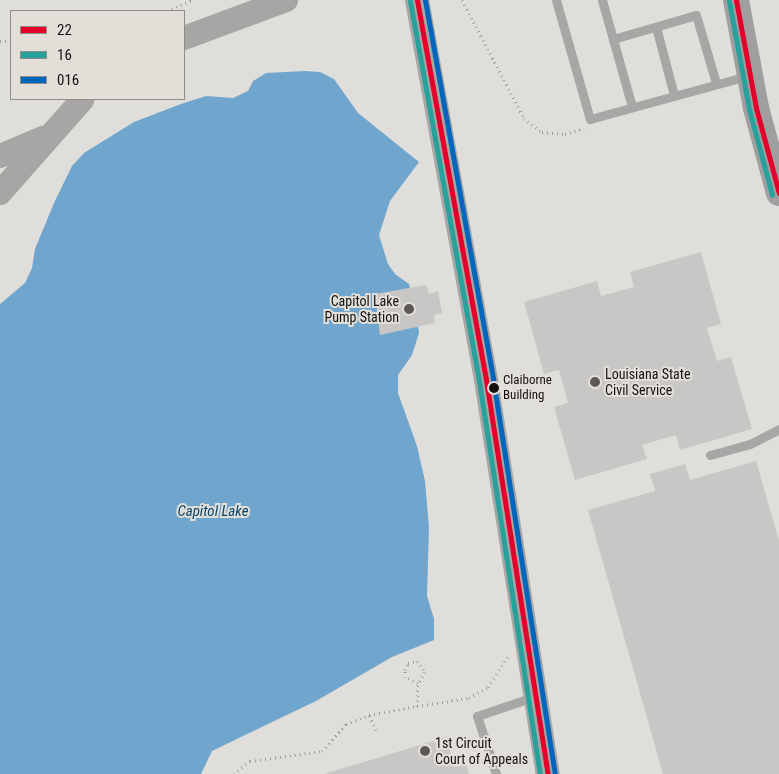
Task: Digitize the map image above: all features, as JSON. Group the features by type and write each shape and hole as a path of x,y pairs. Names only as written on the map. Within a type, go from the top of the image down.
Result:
{"main road":[{"path":"185,38 286,0"},
{"path":"400,0 406,22 423,40"},
{"path":"417,0 486,380 548,774"},
{"path":"736,0 749,75 779,193"},
{"path":"0,194 67,120 81,100"},
{"path":"0,156 40,140 67,120"}],"lane":[{"path":"556,0 590,120 749,75"},
{"path":"602,0 632,108"},
{"path":"613,39 696,15 716,83"},
{"path":"656,27 674,95"},
{"path":"710,455 750,444 779,429"},
{"path":"496,774 476,716 536,696"}],"path":[{"path":"169,10 192,0"},
{"path":"462,0 512,100 530,124 542,132 565,134 585,128 590,120"},
{"path":"234,774 250,761 322,751 352,719 470,698 488,687 509,655"},
{"path":"417,706 418,683 425,672 417,661 408,663 404,670 405,677 418,683"},
{"path":"369,715 376,730"}],"water":[{"name":"Capitol Lake","path":"320,72 334,79 358,113 419,162 390,201 379,235 388,264 395,274 409,284 418,325 419,333 412,355 398,375 398,393 417,446 425,481 429,527 427,596 434,619 434,640 392,657 316,701 212,751 201,774 0,774 0,304 25,283 32,268 35,249 54,203 72,166 84,153 134,122 181,104 206,96 233,98 248,91 253,81 266,73"}],"building":[{"name":"Claiborne Building","path":"701,252 721,324 707,328 717,361 731,357 752,429 680,450 676,435 642,445 647,459 575,480 554,407 568,403 559,370 544,374 524,302 597,281 601,296 634,287 630,272"},
{"name":"Capitol Lake Pump Station","path":"426,285 429,294 438,291 442,313 434,315 435,323 380,335 375,294"},
{"path":"756,461 779,541 779,774 663,774 588,510 655,491 650,474 685,464 690,480"},
{"name":"1st Circuit Court of Appeals","path":"446,737 455,767 466,764 469,774 324,774"}],"transit line":[{"name":"22","path":"417,0 486,380 548,774"},
{"name":"016","path":"425,0 493,379 555,773"},
{"name":"22","path":"736,0 756,108 779,193"},
{"name":"16","path":"410,1 479,381 540,774"},
{"name":"16","path":"729,1 749,109 772,195"}],"place":[{"name":"Capitol Lake Pump Station","path":"409,309"},
{"name":"Louisiana State Civil Service","path":"595,382"},
{"name":"Claiborne Building","path":"494,388"},
{"name":"1st Circuit Court of Appeals","path":"425,751"}]}
